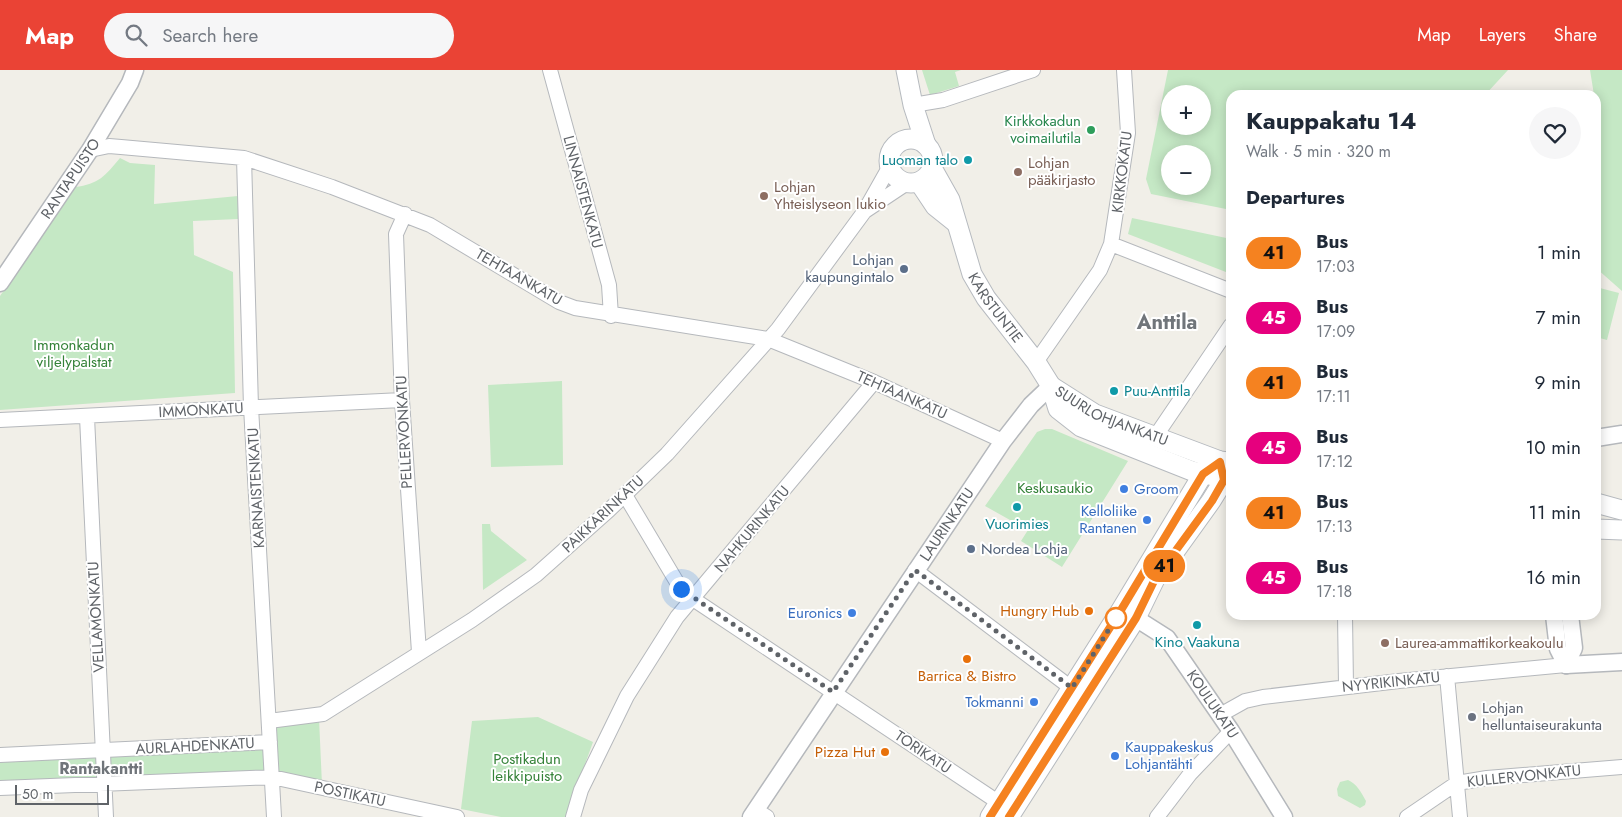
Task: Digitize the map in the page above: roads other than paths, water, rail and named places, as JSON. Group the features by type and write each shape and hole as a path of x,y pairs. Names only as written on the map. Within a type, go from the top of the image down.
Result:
{"main road":[{"path":"906,70 913,105 926,145 933,156 919,178 896,177 890,166 890,154 898,144 913,105"},
{"path":"898,144 909,139 926,145"},
{"name":"KARSTUNTIE","path":"919,178 935,206 955,222 972,274 986,298 1036,362 1051,386"},
{"name":"SUURLOHJANKATU","path":"1051,386 1095,414 1225,462"},
{"name":"SUURLOHJANKATU","path":"1051,386 1058,410 1081,427 1203,474 1226,480"},
{"path":"1003,812 1128,614 1203,474 1225,462"},
{"path":"1128,614 1226,483"},
{"path":"1601,504 1622,510"},
{"path":"1601,529 1622,530"}],"street":[{"name":"RANTAPUISTO","path":"0,283 90,150 130,83 135,70"},
{"name":"LINNAISTENKATU","path":"550,70 609,285 611,316"},
{"path":"913,105 943,100 1033,70"},
{"name":"KIRKKOKATU","path":"1112,244 1128,133 1121,71"},
{"name":"TEHTAANKATU","path":"90,150 121,147 244,158 405,214 430,225 559,302 575,308 611,316 768,339 874,382 1003,441"},
{"name":"KARNAISTENKATU","path":"244,158 251,407 274,817"},
{"name":"PAIKKARINKATU","path":"269,721 323,714 472,620 536,575 625,496 667,454 768,339 864,212 890,166"},
{"name":"PAIKKARINKATU","path":"864,212 919,178"},
{"name":"PELLERVONKATU","path":"405,214 396,234 402,400 419,652"},
{"path":"1036,362 1100,270 1112,244 1226,289"},
{"path":"1155,437 1226,332"},
{"name":"NAHKURINKATU","path":"573,817 581,790 627,696 677,617 874,382"},
{"name":"LAURINKATU","path":"758,815 833,692 1003,441 1031,405 1051,386"},
{"name":"IMMONKATU","path":"0,420 402,400"},
{"name":"VELLAMONKATU","path":"87,417 106,817"},
{"path":"1601,437 1622,434"},
{"path":"625,496 681,589 693,599 833,692"},
{"path":"915,570 1078,693"},
{"name":"KOULUKATU","path":"1128,614 1167,638 1231,731 1284,817"},
{"path":"1345,620 1346,686"},
{"path":"1555,620 1558,649 1566,665"},
{"path":"1566,665 1574,648 1571,620"},
{"path":"1566,665 1622,662"},
{"name":"NYYRIKINKATU","path":"1220,715 1245,701 1262,697 1346,686 1566,665"},
{"path":"1447,676 1460,817"},
{"name":"TORIKATU","path":"833,692 1003,812"},
{"path":"1157,817 1190,774 1231,731"},
{"name":"AURLAHDENKATU","path":"0,755 270,742"},
{"name":"KULLERVONKATU","path":"1407,817 1457,783 1487,778 1622,767"},
{"path":"0,788 272,777"},
{"name":"POSTIKATU","path":"272,777 457,817"}],"place":[{"name":"Kirkkokadun voimailutila","path":"1091,130"},
{"name":"Luoman talo","path":"968,160"},
{"name":"Lohjan pääkirjasto","path":"1018,172"},
{"name":"Lohjan Yhteislyseon lukio","path":"764,196"},
{"name":"Lohjan kaupungintalo","path":"904,269"},
{"name":"Puu-Anttila","path":"1114,391"},
{"name":"Groom","path":"1124,489"},
{"name":"Vuorimies","path":"1017,507"},
{"name":"Kelloliike Rantanen","path":"1147,520"},
{"name":"Nordea Lohja","path":"971,549"},
{"name":"Hungry Hub","path":"1089,611"},
{"name":"Euronics","path":"852,613"},
{"name":"Kino Vaakuna","path":"1197,625"},
{"name":"Laurea-ammattikorkeakoulu","path":"1385,643"},
{"name":"Barrica & Bistro","path":"967,659"},
{"name":"Tokmanni","path":"1034,702"},
{"name":"Lohjan helluntaiseurakunta","path":"1472,717"},
{"name":"Pizza Hut","path":"885,752"},
{"name":"Kauppakeskus Lohjantähti","path":"1115,756"}],"district":[{"name":"Anttila","path":"1167,322"},
{"name":"Rantakantti","path":"101,768"}],"park label":[{"name":"Immonkadun viljelypalstat","path":"74,354"},
{"name":"Keskusaukio","path":"1055,488"},
{"name":"Postikadun leikkipuisto","path":"527,768"}]}
